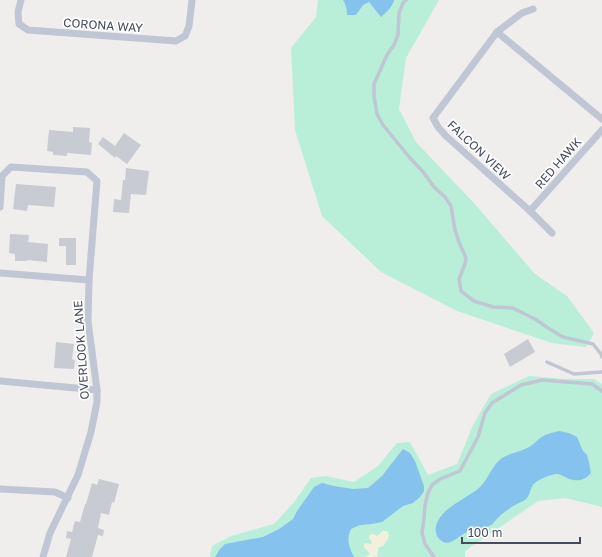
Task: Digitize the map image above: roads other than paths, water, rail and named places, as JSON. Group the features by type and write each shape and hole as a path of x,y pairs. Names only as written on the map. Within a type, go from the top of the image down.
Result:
{"street":[{"name":"CORONA WAY","path":"21,0 18,12 19,24 28,30 176,41 185,36 189,26 192,0"},
{"name":"FALCON VIEW","path":"533,9 522,13 497,32 434,118 438,127 446,136 552,233"},
{"path":"497,32 602,119"},
{"name":"RED HAWK","path":"530,212 602,130"},
{"name":"OVERLOOK LANE","path":"0,207 2,176 11,167 87,172 97,181 89,280 88,321 97,390 97,402 91,432 78,476 50,533 43,557"},
{"path":"0,273 89,280"},
{"path":"0,381 97,390"},
{"path":"0,489 55,492 68,498"}],"lane":[{"path":"406,0 403,3 399,13 398,35 374,84 377,114 383,126 434,188 445,197 451,206 454,230 466,258 459,279 461,291 474,301 493,307 513,308 563,336 593,344 602,357"},
{"path":"547,362 574,374 602,372"},
{"path":"434,557 424,544 422,533 424,505 428,493 432,485 440,479 460,471 478,437 485,413 492,403 520,385 542,380 592,384 602,391"}],"water":[{"path":"343,0 394,1 389,10 381,17 369,2 363,5 356,15 347,15"},
{"path":"559,431 569,433 577,437 583,451 587,455 591,473 589,475 584,479 579,480 569,479 558,474 553,474 543,478 534,484 527,498 503,513 491,525 468,532 449,543 441,541 437,536 436,528 442,515 451,506 480,487 502,458 529,447 548,434"},
{"path":"403,449 410,453 415,461 424,486 424,491 413,503 403,506 382,522 360,525 351,529 349,543 354,557 215,557 225,544 263,537 279,529 293,519 314,487 322,483 353,489 368,488 382,476"}]}
